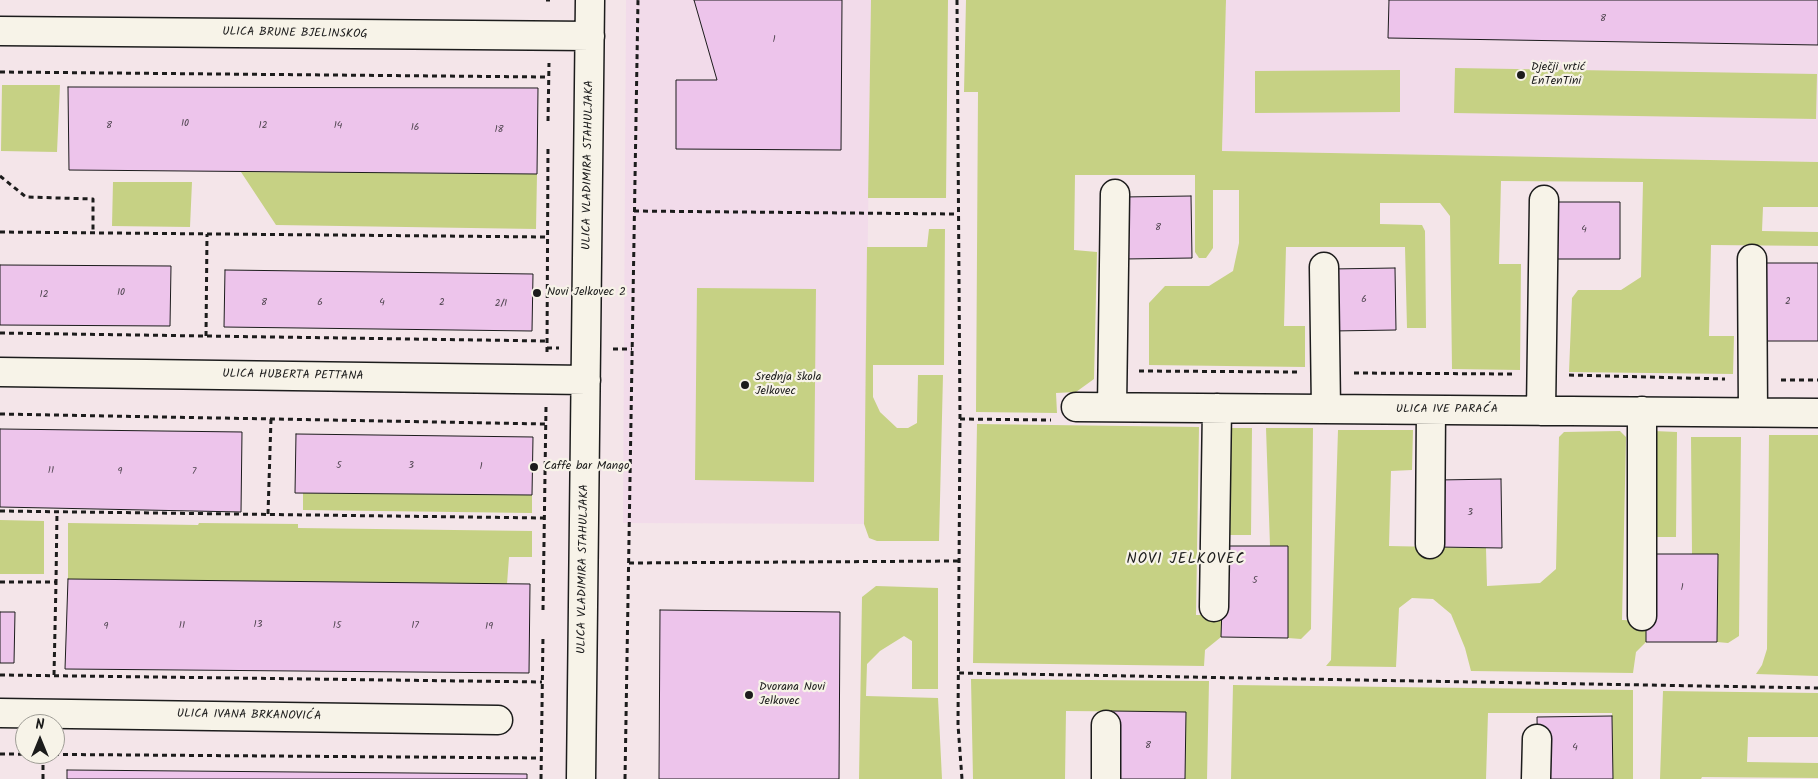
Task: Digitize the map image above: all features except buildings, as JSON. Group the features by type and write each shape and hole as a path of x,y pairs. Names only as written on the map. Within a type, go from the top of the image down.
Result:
{"street":[{"name":"ULICA VLADIMIRA STAHULJAKA","path":"581,779 590,0"},
{"name":"ULICA BRUNE BJELINSKOG","path":"0,31 590,36"},
{"path":"1112,407 1114,194"},
{"path":"1541,410 1544,200"},
{"path":"1752,259 1753,412"},
{"path":"1324,267 1326,409"},
{"name":"ULICA HUBERTA PETTANA","path":"0,372 586,380"},
{"name":"ULICA IVE PARAĆA","path":"1076,407 1818,413"},
{"path":"1214,608 1217,408"},
{"path":"1430,544 1431,410"},
{"path":"1642,412 1642,616"},
{"name":"ULICA IVANA BRKANOVIĆA","path":"0,713 498,720"},
{"path":"1106,725 1106,779"},
{"path":"1536,779 1537,739"}],"path":[{"path":"625,779 638,0"},
{"path":"957,0 958,725 962,779"},
{"path":"548,121 549,59"},
{"path":"0,72 549,77"},
{"path":"547,355 548,148"},
{"path":"0,176 26,198 93,199 92,233"},
{"path":"634,211 958,214"},
{"path":"0,232 548,237"},
{"path":"206,336 207,234"},
{"path":"0,333 547,341"},
{"path":"1111,371 1542,374 1818,380"},
{"path":"544,610 546,402"},
{"path":"0,414 546,424"},
{"path":"268,514 271,419"},
{"path":"0,511 544,518"},
{"path":"54,675 57,512"},
{"path":"629,563 959,561"},
{"path":"0,582 56,582"},
{"path":"541,779 543,636"},
{"path":"959,673 1818,688"},
{"path":"0,675 542,682"},
{"path":"0,754 15,754"},
{"path":"65,754 541,758"},
{"path":"43,764 43,779"}],"shaded area":[{"name":"Srednja škola Jelkovec","path":"626,0 871,0 864,524 623,523"},
{"name":"Dječji vrtić EnTenTini","path":"1226,0 1818,0 1818,162 1222,151"}],"green space":[{"path":"871,0 948,0 946,198 868,198"},
{"path":"966,0 1226,0 1222,151 1818,162 1818,207 1763,207 1762,231 1818,232 1818,246 1711,245 1709,336 1734,336 1733,374 1569,372 1572,298 1578,290 1621,290 1641,277 1643,182 1501,181 1499,264 1521,264 1520,370 1452,369 1450,216 1440,203 1380,203 1380,224 1422,225 1425,231 1426,328 1407,328 1405,247 1286,247 1284,326 1305,326 1305,367 1149,365 1149,303 1165,286 1209,286 1233,271 1239,243 1239,190 1213,190 1213,248 1206,258 1199,258 1195,252 1195,175 1075,175 1074,250 1097,252 1094,379 1076,392 1056,393 1057,413 976,412 978,92 964,92"},
{"path":"1455,68 1817,74 1816,119 1454,113"},
{"path":"1400,70 1400,112 1255,113 1255,71"},
{"path":"2,85 60,85 57,152 1,151"},
{"path":"241,172 537,174 536,229 276,225"},
{"path":"113,182 192,182 190,227 112,226"},
{"path":"929,229 945,229 944,365 873,365 873,397 880,412 897,428 908,428 917,423 918,375 943,375 939,541 877,541 869,538 864,524 867,247 927,247"},
{"path":"697,288 816,289 814,482 695,480"},
{"path":"977,424 1199,427 1196,615 1222,615 1221,637 1205,650 1204,666 973,663"},
{"path":"1227,428 1252,428 1251,535 1226,535"},
{"path":"1266,428 1313,428 1311,629 1301,639 1288,638 1288,546 1270,546"},
{"path":"1338,430 1413,430 1412,470 1391,471 1389,546 1486,548 1487,586 1540,583 1556,569 1559,437 1564,432 1620,431 1626,437 1622,620 1646,621 1646,642 1636,652 1633,673 1471,671 1465,648 1451,614 1433,599 1412,598 1399,608 1396,667 1326,666 1331,660"},
{"path":"1654,431 1677,432 1676,537 1654,537"},
{"path":"1769,435 1818,435 1818,676 1756,674 1762,665 1767,649"},
{"path":"1691,437 1741,437 1739,636 1728,643 1717,642 1718,555 1692,554"},
{"path":"303,493 532,495 532,513 303,510"},
{"path":"0,520 44,521 44,574 0,574"},
{"path":"68,523 298,524 298,528 532,531 532,557 509,557 507,584 68,579"},
{"path":"876,586 938,588 938,689 912,689 912,641 904,636 880,651 867,664 866,696 938,698 942,779 859,779 862,597"},
{"path":"971,679 1209,681 1207,779 1185,779 1185,712 1066,711 1065,779 973,779"},
{"path":"1233,685 1633,690 1633,779 1613,779 1612,713 1488,713 1486,779 1231,779"},
{"path":"1663,691 1818,693 1818,737 1748,737 1747,762 1818,763 1818,778 1702,777 1701,779 1660,779"}],"place":[{"name":"Dječji vrtić EnTenTini","path":"1521,75"},
{"name":"Novi Jelkovec 2","path":"537,293"},
{"name":"Srednja škola Jelkovec","path":"745,385"},
{"name":"Caffe bar Mango","path":"534,467"},
{"name":"Dvorana Novi Jelkovec","path":"749,695"}],"district":[{"name":"NOVI JELKOVEC","path":"1186,560"}]}
